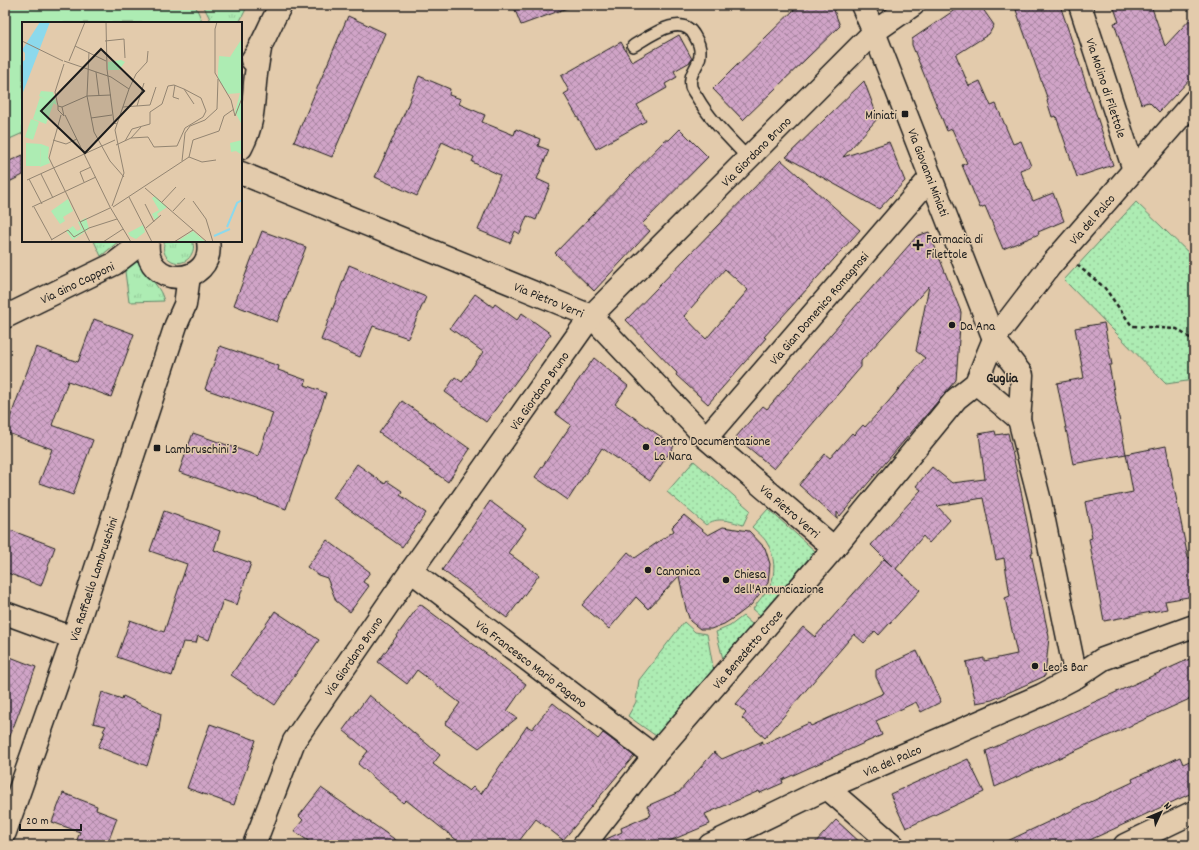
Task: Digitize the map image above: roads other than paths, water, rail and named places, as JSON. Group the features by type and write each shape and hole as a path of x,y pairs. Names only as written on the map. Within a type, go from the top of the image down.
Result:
{"street":[{"path":"242,76 260,49 273,18 281,5"},
{"name":"Via Giovanni Miniati","path":"862,5 874,32 994,339"},
{"name":"Via Giordano Bruno","path":"254,845 294,741 590,316 874,32 913,5"},
{"name":"Via Molino di Filettole","path":"1080,5 1134,170"},
{"path":"242,146 250,130 254,109 255,83 260,49"},
{"name":"Via del Palco","path":"976,383 994,339 1061,252 1114,194 1194,101"},
{"name":"Via Pietro Verri","path":"242,173 590,316 706,438 834,548"},
{"name":"Via Gian Domenico Romagnosi","path":"706,438 931,177"},
{"name":"Via Gino Capponi","path":"5,317 114,264 143,242"},
{"path":"148,242 147,249 150,259 158,270 167,276 179,278 189,276 202,266 208,254 208,242"},
{"path":"167,276 176,325"},
{"name":"Via Raffaello Lambruschini","path":"5,832 74,638 176,325 185,305 189,276"},
{"path":"994,339 1022,375 1022,395 1018,419 1040,501 1076,677"},
{"path":"976,383 1018,419"},
{"name":"Via Benedetto Croce","path":"584,845 654,756 834,548 956,399 976,383"},
{"name":"Via Francesco Mario Pagano","path":"411,571 654,756"},
{"path":"5,613 74,638"},
{"name":"Via del Palco","path":"710,845 827,788 1042,695 1076,677 1103,659 1194,626"},
{"path":"827,788 894,845"},
{"path":"1125,845 1194,812"}],"lane":[{"path":"633,46 667,27 680,25 691,31 700,45 700,56 690,78 692,88 701,104 722,132 748,158"}],"place":[{"name":"Miniati","path":"905,114"},
{"name":"Farmacia di Filettole","path":"918,245"},
{"name":"Da Ana","path":"952,325"},
{"name":"Centro Documentazione La Nara","path":"646,447"},
{"name":"Lambruschini 3","path":"157,448"},
{"name":"Canonica","path":"648,570"},
{"name":"Chiesa dell'Annunciazione","path":"726,580"},
{"name":"Leo's Bar","path":"1035,666"}],"district":[{"name":"Guglia","path":"1002,377"}]}
